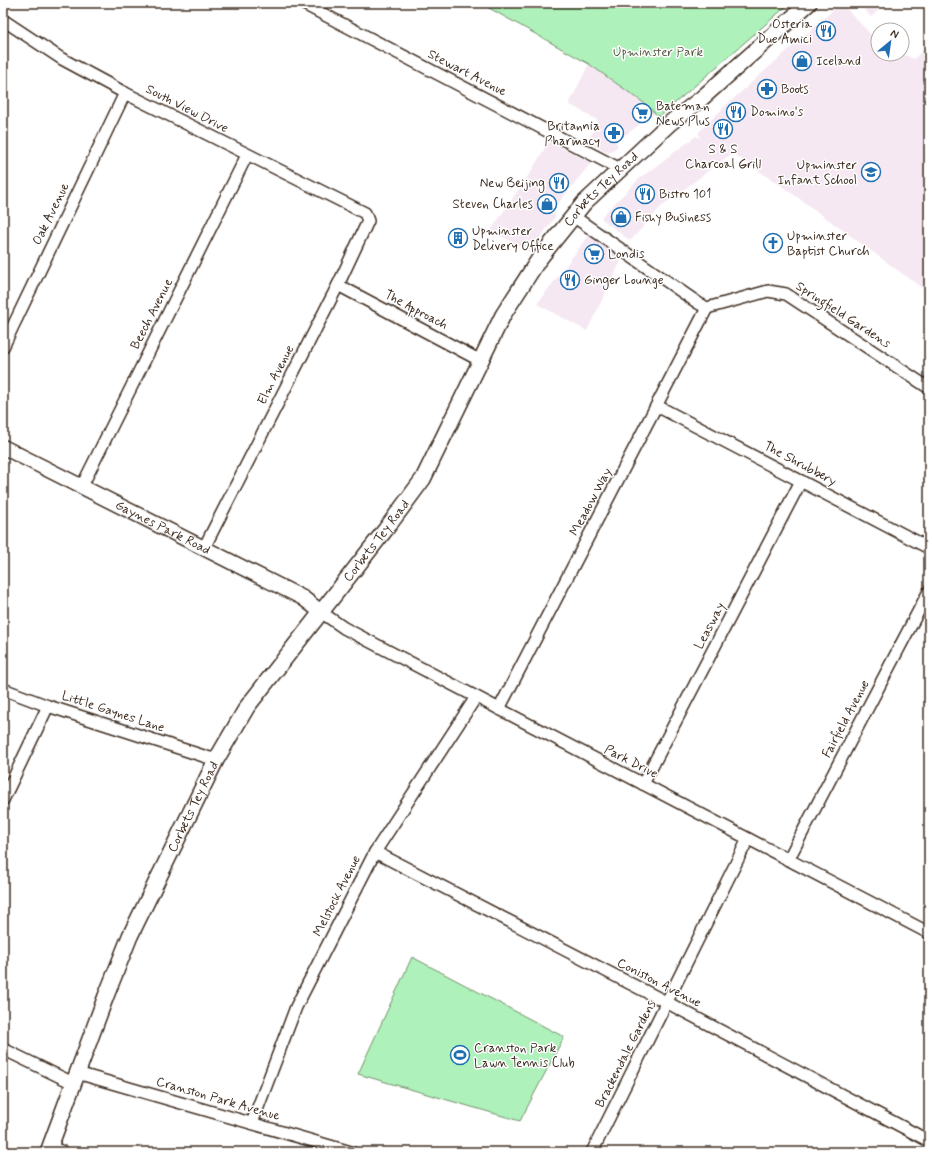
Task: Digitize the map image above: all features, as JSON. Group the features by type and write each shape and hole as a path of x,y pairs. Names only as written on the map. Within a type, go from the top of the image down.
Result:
{"main road":[{"name":"Corbets Tey Road","path":"54,1150 75,1078 130,936 216,760 247,707 423,479 503,315 539,259 573,216 620,169 670,123 702,98 809,3"}],"street":[{"name":"Stewart Avenue","path":"302,3 620,169"},
{"name":"South View Drive","path":"4,25 62,59 125,93 365,213"},
{"name":"Oak Avenue","path":"3,347 125,93"},
{"name":"Beech Avenue","path":"82,486 247,155"},
{"name":"Elm Avenue","path":"204,548 367,226 368,220 365,213"},
{"path":"573,216 698,304 707,308"},
{"name":"The Approach","path":"338,285 481,361"},
{"name":"Springfield Gardens","path":"707,308 768,291 786,294 929,388"},
{"name":"Meadow Way","path":"499,709 707,308"},
{"name":"The Shrubbery","path":"657,406 929,548"},
{"name":"Gaynes Park Road","path":"3,447 302,598 321,612"},
{"name":"Leasway","path":"643,784 801,481"},
{"name":"Fairfield Avenue","path":"788,860 929,591"},
{"name":"Park Drive","path":"321,612 344,628 929,933"},
{"name":"Little Gaynes Lane","path":"3,689 48,706 216,760"},
{"name":"Melstock Avenue","path":"252,1123 296,1007 375,852 476,697"},
{"path":"3,800 48,706"},
{"name":"Brackendale Gardens","path":"592,1152 668,1003 748,839"},
{"name":"Coniston Avenue","path":"375,852 668,1003 929,1141"},
{"name":"Cranston Park Avenue","path":"3,1049 75,1078 252,1123 351,1152"}],"shaded area":[{"path":"841,3 870,34 870,62 910,62 910,57 914,59 929,44 929,293 793,194 732,153 661,207 630,241 602,219 602,216 640,178 696,136 699,138 700,136 698,133 724,107"},
{"path":"859,3 886,3 871,17"},
{"path":"589,64 644,103 655,113 616,142 618,146 609,153 587,142 599,121 569,104"},
{"path":"549,141 591,163 551,212 556,216 530,252 491,230 532,170"},
{"path":"589,235 622,259 587,331 537,304"}],"green space":[{"name":"Upminster Park","path":"480,3 790,3 659,117 644,103 589,64"},
{"name":"Cranston Park Lawn Tennis Club","path":"412,957 564,1037 520,1121 358,1074"}],"place":[{"name":"Osteria Due Amici","path":"826,31"},
{"name":"Iceland","path":"802,61"},
{"name":"Boots","path":"767,89"},
{"name":"Domino's","path":"736,112"},
{"name":"Bateman News Plus","path":"642,113"},
{"name":"S & S Charcoal Grill","path":"723,129"},
{"name":"Britannia Pharmacy","path":"614,133"},
{"name":"Upminster Infant School","path":"871,172"},
{"name":"New Beijing","path":"559,183"},
{"name":"Bistro 101","path":"645,194"},
{"name":"Steven Charles","path":"547,204"},
{"name":"Fishy Business","path":"621,217"},
{"name":"Upminster Delivery Office","path":"458,238"},
{"name":"Upminster Baptist Church","path":"773,243"},
{"name":"Londis","path":"594,254"},
{"name":"Ginger Lounge","path":"570,280"},
{"name":"Cranston Park Lawn Tennis Club","path":"460,1055"}]}
